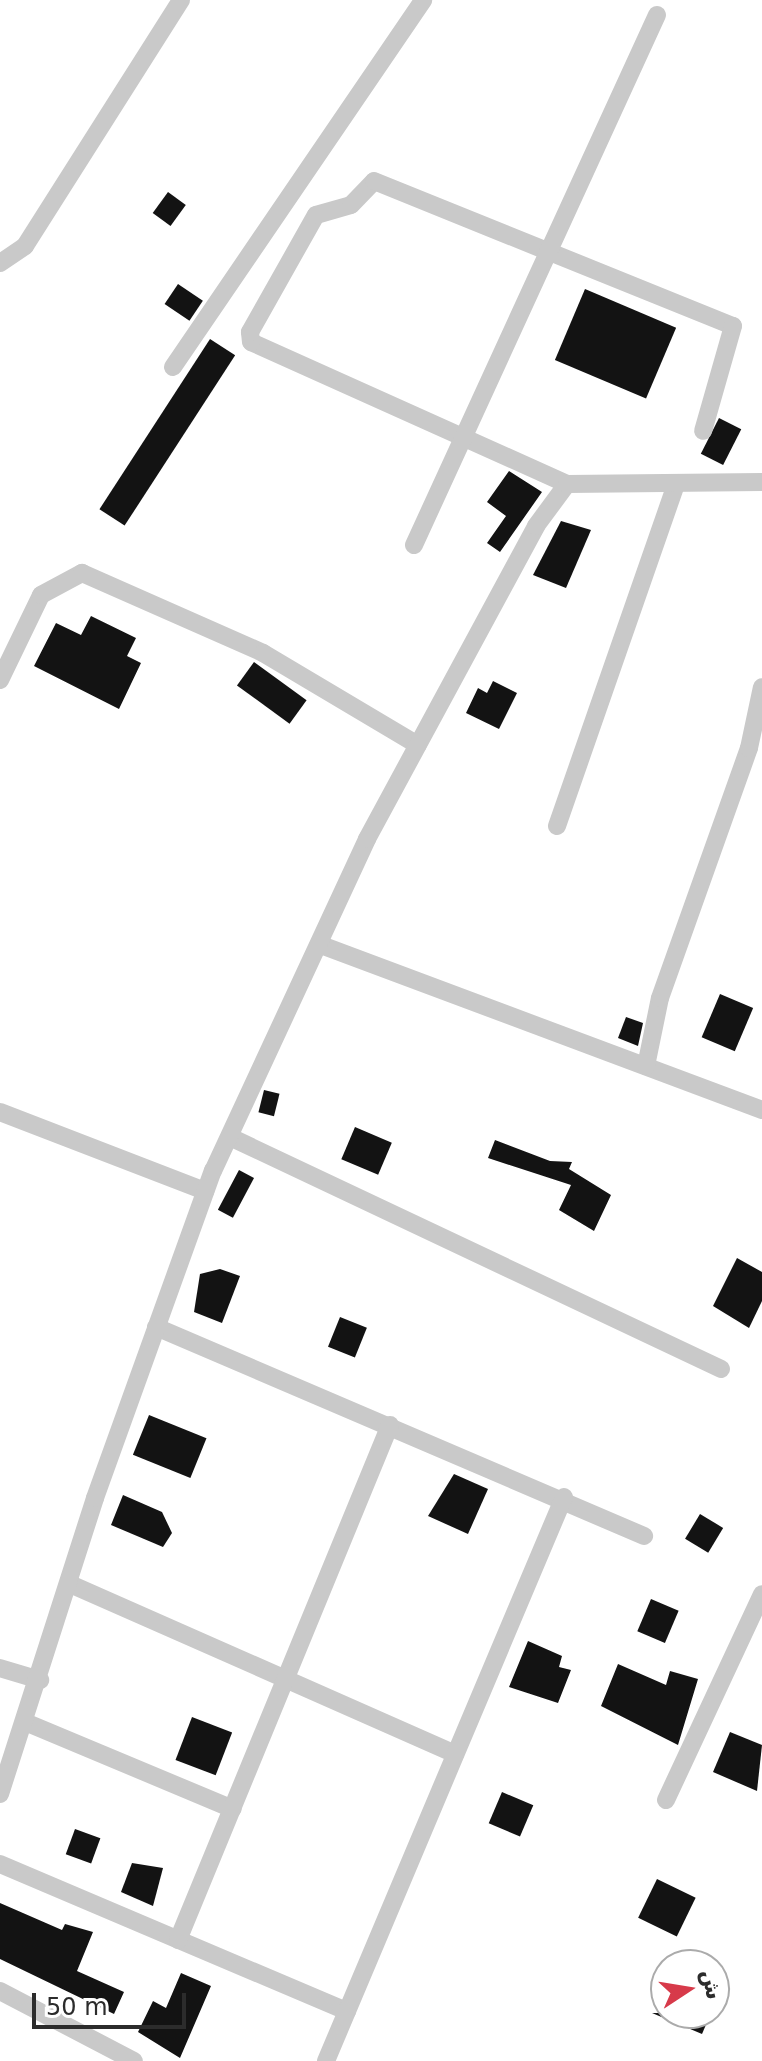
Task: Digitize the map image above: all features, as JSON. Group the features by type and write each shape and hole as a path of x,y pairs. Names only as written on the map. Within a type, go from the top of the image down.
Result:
{"street":[{"path":"0,263 25,246 181,0"},
{"path":"173,367 423,0"},
{"path":"414,545 546,248 657,15"},
{"path":"703,431 733,326 374,181 351,205 316,215 250,332 258,348 463,434 567,484 601,479 676,485 762,482"},
{"path":"0,1794 156,1327 205,1191 418,745 536,526 567,484"},
{"path":"557,826 676,485"},
{"path":"0,680 41,595 82,573 249,646 418,745"},
{"path":"646,1066 660,998 749,748 762,687"},
{"path":"321,945 762,1110"},
{"path":"0,1112 205,1191"},
{"path":"230,1137 721,1369"},
{"path":"156,1327 564,1497 644,1536"},
{"path":"178,1940 390,1425"},
{"path":"326,2061 564,1497"},
{"path":"70,1584 455,1754"},
{"path":"666,1800 762,1594"},
{"path":"0,1668 40,1680"},
{"path":"25,1722 233,1809"},
{"path":"0,1864 347,2011"},
{"path":"0,1991 126,2059"}],"building":[{"path":"168,192 186,205 171,226 153,213"},
{"path":"178,284 203,301 189,321 165,304"},
{"path":"585,289 676,328 646,399 555,360"},
{"path":"210,339 235,355 125,526 99,509"},
{"path":"719,418 741,429 723,465 701,454"},
{"path":"509,471 542,492 500,552 487,543 506,516 487,502"},
{"path":"561,521 591,530 566,588 533,575"},
{"path":"91,616 136,638 127,656 141,663 119,709 34,666 56,623 81,635"},
{"path":"254,662 307,700 290,724 237,685"},
{"path":"493,681 517,693 499,729 466,713 478,688 487,693"},
{"path":"720,994 753,1008 735,1051 702,1037"},
{"path":"626,1017 643,1023 638,1046 618,1038"},
{"path":"264,1090 280,1094 274,1116 258,1112"},
{"path":"355,1127 392,1143 378,1175 341,1159"},
{"path":"495,1140 550,1161 572,1162 569,1169 611,1195 594,1231 559,1210 571,1185 488,1158"},
{"path":"239,1170 254,1178 233,1218 218,1210"},
{"path":"737,1258 762,1272 762,1301 749,1328 713,1306"},
{"path":"220,1269 240,1276 222,1323 194,1312 200,1274"},
{"path":"340,1317 367,1328 355,1358 328,1347"},
{"path":"149,1415 206,1438 190,1478 133,1455"},
{"path":"454,1474 488,1489 468,1534 428,1516"},
{"path":"123,1495 162,1512 172,1533 163,1547 111,1525"},
{"path":"700,1514 723,1528 708,1553 685,1539"},
{"path":"651,1599 679,1611 665,1643 637,1631"},
{"path":"528,1641 562,1656 559,1667 571,1670 558,1703 509,1687"},
{"path":"618,1664 666,1685 670,1671 698,1679 678,1745 601,1706"},
{"path":"192,1717 232,1732 216,1775 176,1760"},
{"path":"730,1732 762,1745 757,1791 713,1772"},
{"path":"502,1792 533,1805 520,1837 489,1823"},
{"path":"75,1829 100,1838 91,1864 66,1854"},
{"path":"132,1863 163,1868 153,1906 121,1892"},
{"path":"657,1879 696,1898 677,1936 638,1918"},
{"path":"0,1903 62,1930 65,1924 93,1932 77,1971 124,1992 114,2014 0,1959"},
{"path":"181,1973 211,1986 180,2058 138,2032 153,2001 166,2008"}]}
